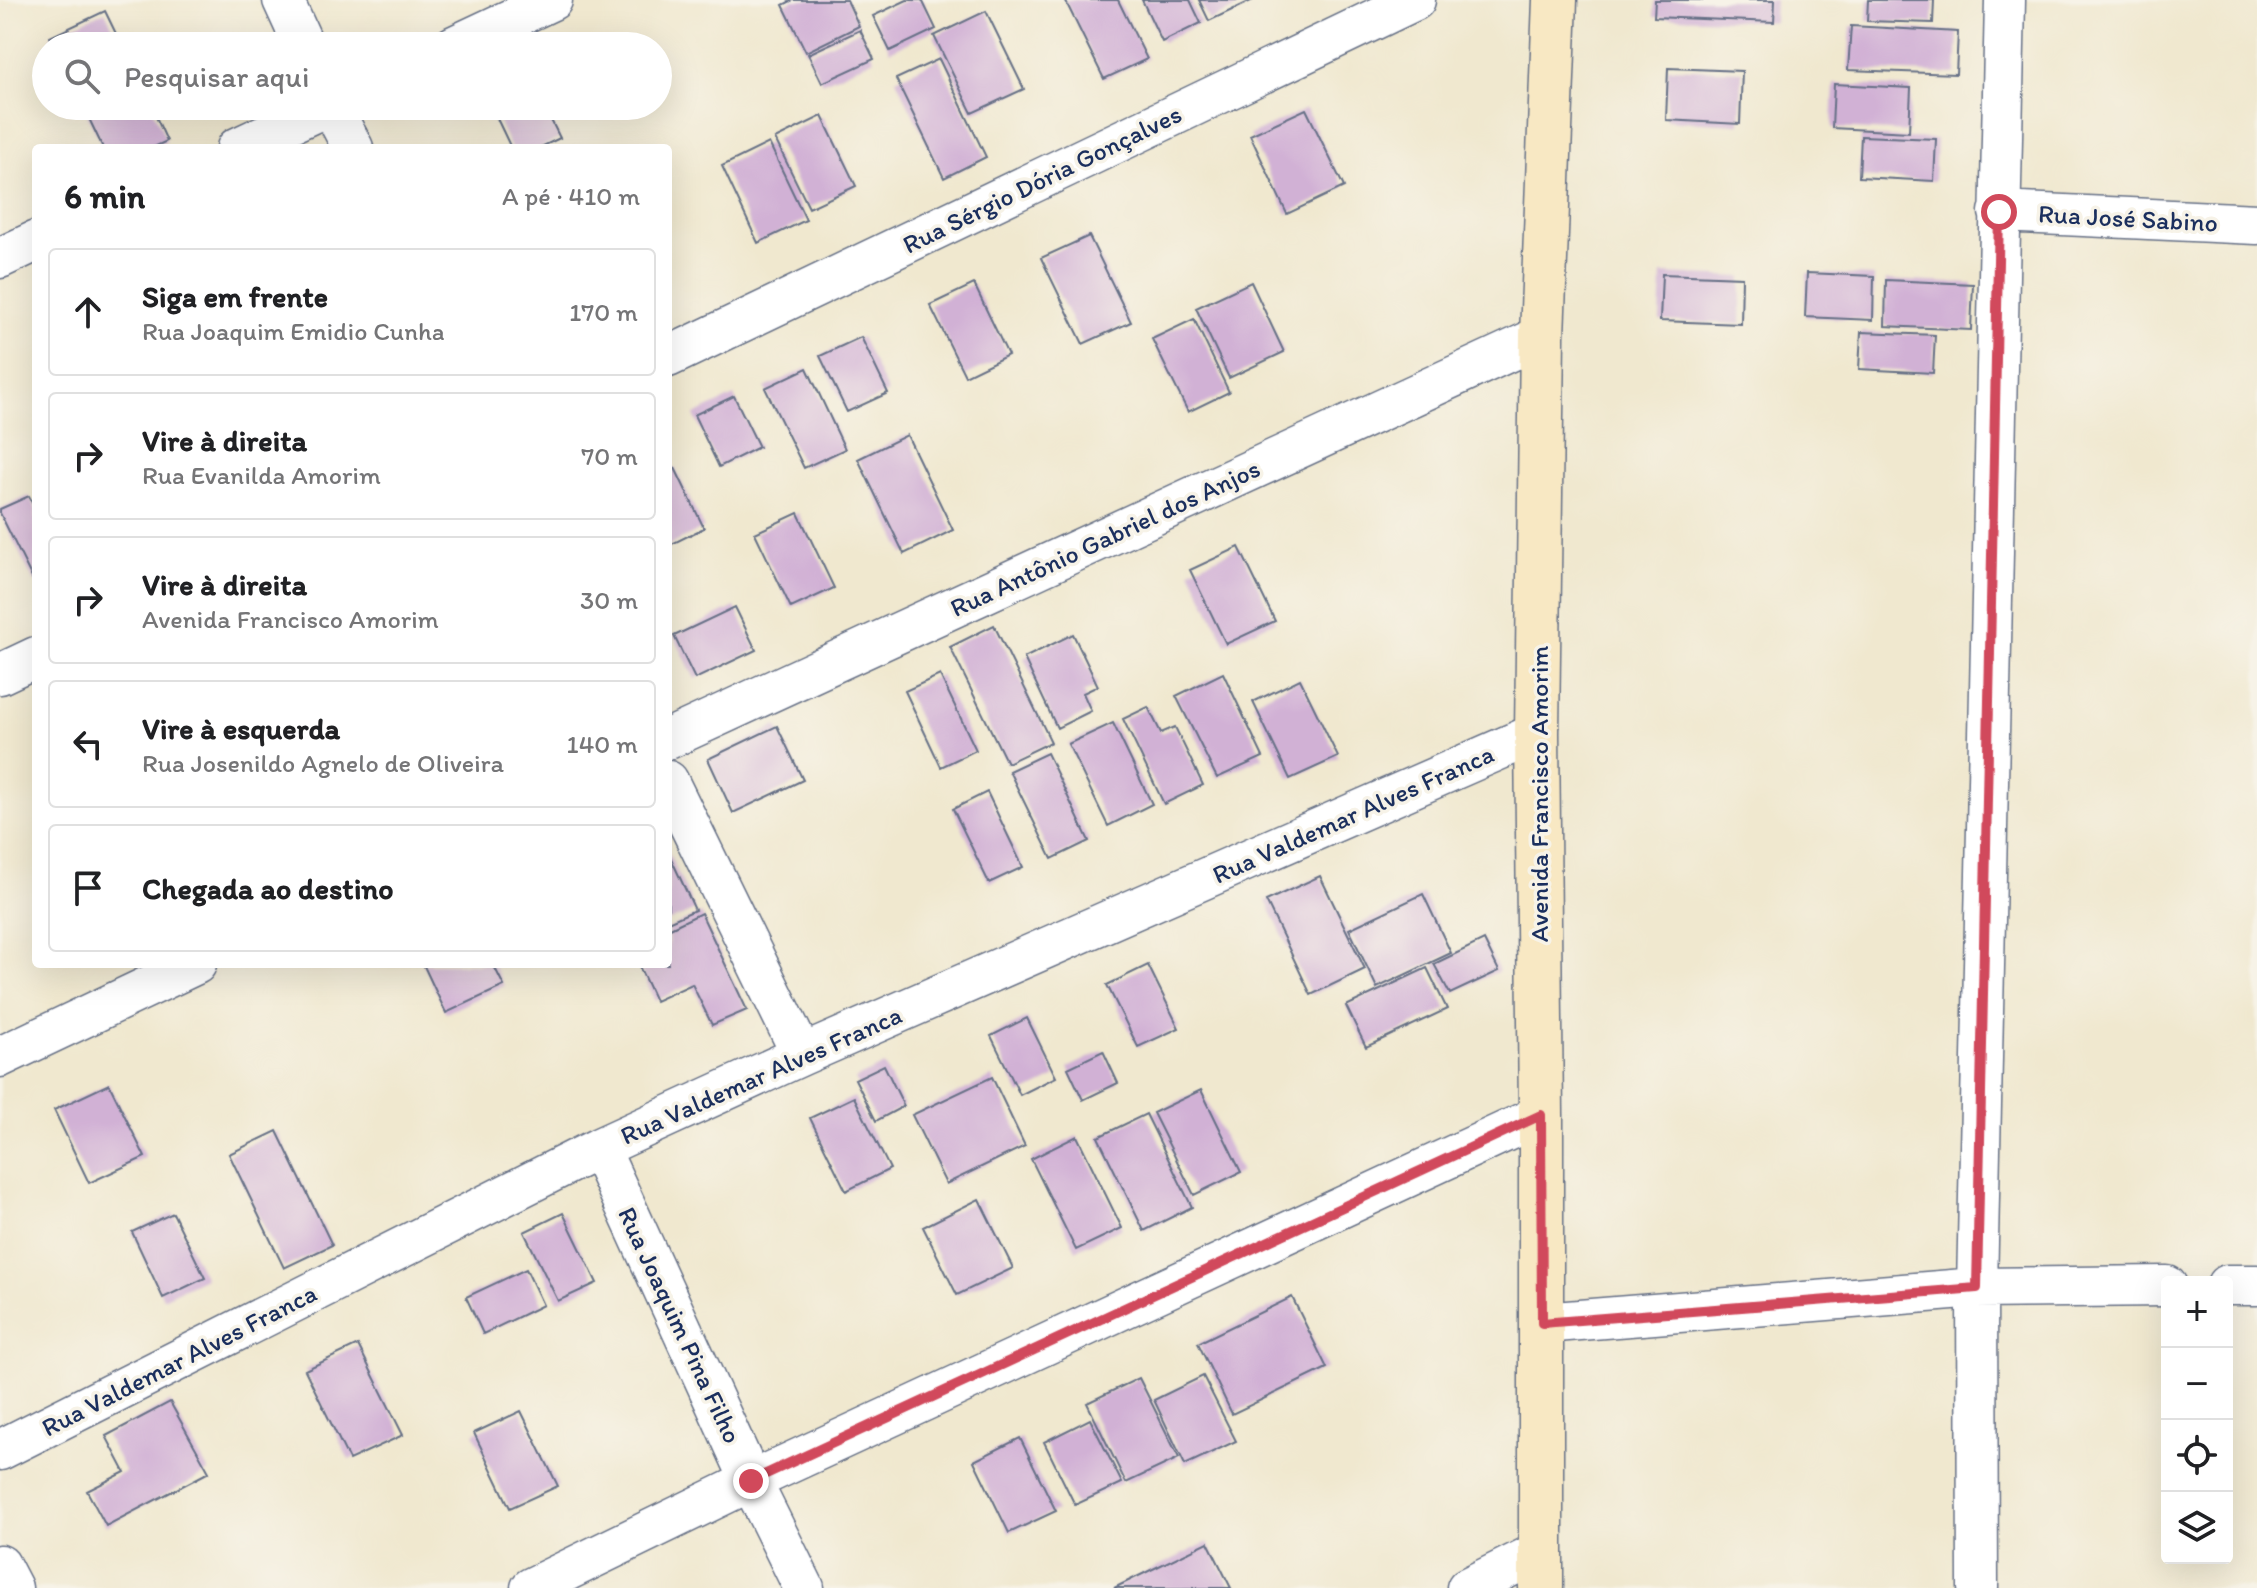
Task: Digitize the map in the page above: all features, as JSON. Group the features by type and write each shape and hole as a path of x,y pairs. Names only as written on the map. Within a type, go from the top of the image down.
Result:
{"main road":[{"name":"Avenida Francisco Amorim","path":"1541,1570 1537,733 1542,336 1555,0"}],"street":[{"path":"283,0 298,32"},
{"path":"484,32 552,0"},
{"name":"Rua Sérgio Dória Gonçalves","path":"672,355 1415,0"},
{"path":"1978,1588 1977,1288 2005,0"},
{"path":"246,144 298,120"},
{"path":"337,120 351,144"},
{"name":"Rua José Sabino","path":"1999,212 2257,224"},
{"path":"0,258 32,243"},
{"name":"Rua Antônio Gabriel dos Anjos","path":"672,737 1542,336"},
{"path":"0,674 32,659"},
{"name":"Rua Valdemar Alves Franca","path":"0,1450 599,1148 802,1055 1537,733"},
{"path":"672,789 802,1055"},
{"path":"0,1057 188,968"},
{"path":"531,1588 751,1481 1541,1115"},
{"name":"Rua Joaquim Pina Filho","path":"599,1148 751,1481 804,1588"},
{"path":"2233,1285 2257,1285"},
{"path":"1542,1323 1977,1288 2161,1286"},
{"path":"0,1565 12,1588"},
{"path":"1467,1588 1541,1570"}],"building":[{"path":"793,0 847,0 859,26 806,52 783,5"},
{"path":"907,0 922,0 936,29 890,51 873,16"},
{"path":"1065,0 1118,0 1147,59 1104,79"},
{"path":"1142,0 1190,0 1201,23 1162,42"},
{"path":"1199,0 1253,0 1209,21"},
{"path":"1655,0 1775,0 1774,22 1654,17"},
{"path":"1868,0 1934,0 1933,23 1867,21"},
{"path":"105,11 115,32 61,32"},
{"path":"986,11 1024,89 972,113 934,36"},
{"path":"1851,26 1958,32 1956,74 1848,70"},
{"path":"860,30 874,59 822,83 808,54"},
{"path":"939,59 986,157 944,178 896,79"},
{"path":"1668,68 1742,71 1740,124 1666,120"},
{"path":"1834,84 1911,88 1909,132 1832,128"},
{"path":"1306,109 1344,187 1287,214 1250,135"},
{"path":"822,116 856,186 809,208 775,139"},
{"path":"90,120 157,120 167,141 161,144 101,144"},
{"path":"498,120 551,120 560,138 547,144 509,144"},
{"path":"1861,136 1936,139 1934,181 1859,177"},
{"path":"769,143 806,220 758,243 722,166"},
{"path":"1089,236 1131,322 1083,344 1041,258"},
{"path":"1807,273 1874,276 1873,320 1805,317"},
{"path":"1662,274 1742,277 1741,324 1660,321"},
{"path":"1886,280 1973,284 1971,330 1885,326"},
{"path":"1251,282 1284,352 1229,378 1196,308"},
{"path":"974,284 1008,355 965,376 930,305"},
{"path":"1194,319 1229,392 1188,412 1152,339"},
{"path":"1861,332 1935,335 1933,373 1859,369"},
{"path":"861,337 888,393 847,412 820,356"},
{"path":"807,368 845,449 804,468 765,388"},
{"path":"734,396 759,447 719,467 694,415"},
{"path":"907,435 953,530 904,554 858,459"},
{"path":"675,468 704,528 672,544 672,469"},
{"path":"29,496 32,502 32,578 0,513 0,509"},
{"path":"798,513 834,588 791,608 755,533"},
{"path":"1239,547 1275,621 1226,644 1190,570"},
{"path":"735,607 756,650 695,679 674,636"},
{"path":"994,625 1051,742 1007,763 950,647"},
{"path":"1073,634 1098,686 1083,693 1091,711 1057,728 1024,658"},
{"path":"1223,673 1263,757 1217,778 1176,696"},
{"path":"940,675 976,750 941,767 905,691"},
{"path":"1300,679 1338,757 1290,779 1253,702"},
{"path":"1148,707 1161,733 1175,727 1203,785 1164,804 1123,719"},
{"path":"1113,723 1152,804 1108,826 1068,744"},
{"path":"777,726 803,780 733,813 708,759"},
{"path":"1047,753 1089,841 1052,859 1009,771"},
{"path":"987,792 1023,867 989,883 953,809"},
{"path":"672,861 695,910 672,920"},
{"path":"1320,876 1365,969 1311,995 1266,901"},
{"path":"1423,894 1451,953 1377,988 1349,929"},
{"path":"701,913 747,1010 712,1025 692,984 655,1001 640,968 672,968 672,927"},
{"path":"1484,940 1499,971 1450,994 1434,964"},
{"path":"1148,965 1179,1028 1138,1047 1107,985"},
{"path":"425,968 495,968 504,986 446,1013"},
{"path":"1427,968 1447,1009 1366,1047 1346,1006"},
{"path":"1027,1018 1056,1077 1020,1095 991,1036"},
{"path":"1103,1051 1118,1083 1083,1100 1068,1068"},
{"path":"884,1065 904,1106 876,1121 855,1079"},
{"path":"992,1077 1025,1146 946,1184 912,1115"},
{"path":"109,1084 145,1157 89,1183 54,1110"},
{"path":"1201,1090 1241,1172 1194,1195 1153,1113"},
{"path":"854,1097 890,1169 846,1191 810,1118"},
{"path":"1146,1114 1192,1207 1144,1231 1098,1137"},
{"path":"277,1131 332,1245 284,1268 229,1154"},
{"path":"1077,1136 1122,1228 1076,1250 1031,1159"},
{"path":"979,1199 1013,1268 957,1295 923,1227"},
{"path":"173,1213 205,1278 163,1298 132,1232"},
{"path":"563,1213 597,1283 558,1301 524,1232"},
{"path":"526,1269 543,1305 483,1334 466,1297"},
{"path":"1292,1297 1327,1368 1232,1414 1198,1343"},
{"path":"358,1345 403,1435 349,1460 305,1370"},
{"path":"1203,1376 1236,1441 1185,1465 1154,1400"},
{"path":"1139,1378 1179,1458 1126,1483 1087,1403"},
{"path":"170,1402 209,1472 106,1526 87,1491 125,1472 106,1436"},
{"path":"521,1411 558,1486 510,1508 474,1433"},
{"path":"1090,1419 1122,1483 1075,1505 1044,1442"},
{"path":"1020,1438 1056,1511 1009,1533 974,1461"},
{"path":"1208,1542 1231,1588 1114,1588"}],"route":[{"path":"751,1481 1541,1115 1542,1323 1977,1288 1999,212"}]}
